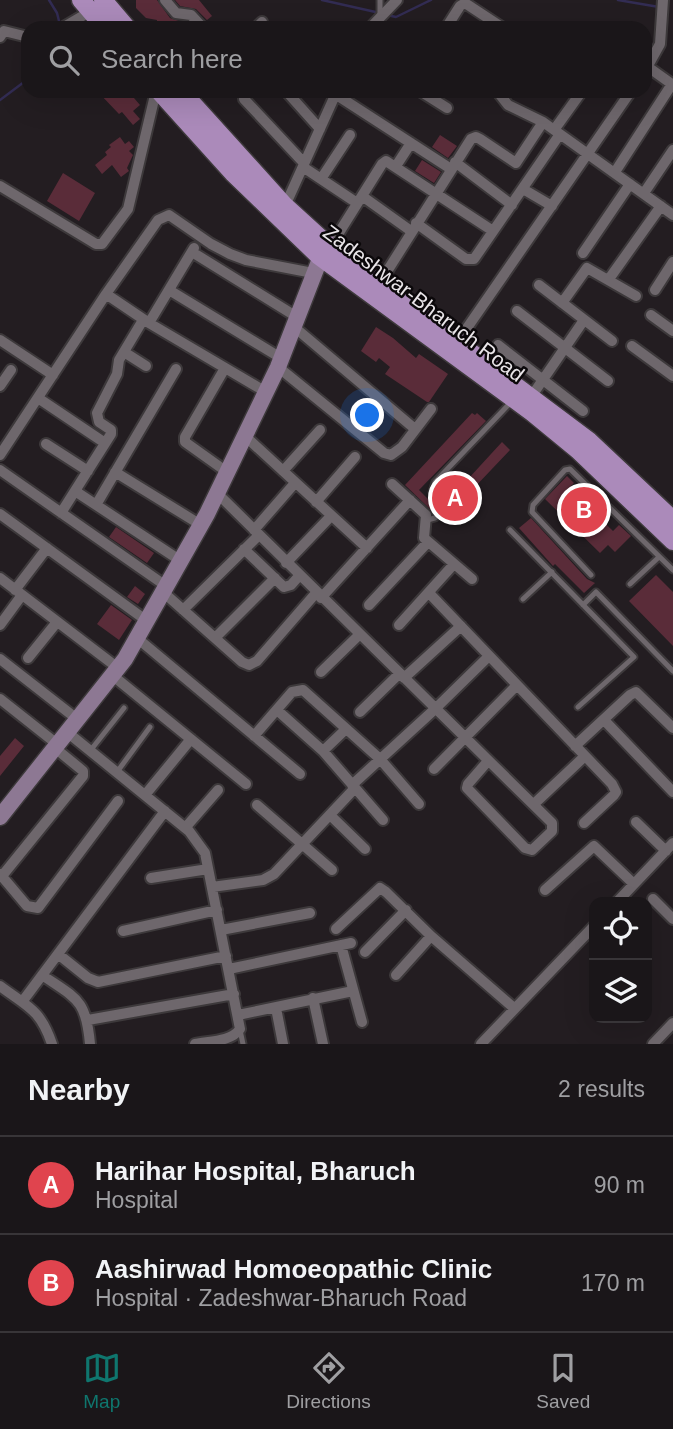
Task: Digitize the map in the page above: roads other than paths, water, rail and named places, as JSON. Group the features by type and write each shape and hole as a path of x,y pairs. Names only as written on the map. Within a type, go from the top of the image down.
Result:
{"main road":[{"path":"92,4 101,21"},
{"path":"92,4 117,21"},
{"name":"Zadeshwar-Bharuch Road","path":"163,98 233,173 322,255 522,398 589,440 665,523 673,541"},
{"name":"Zadeshwar-Bharuch Road","path":"187,98 285,206 322,255 379,284 458,341 592,463 665,523"},
{"path":"1,812 115,672 147,621 201,525 245,436 280,362 322,255"}],"street":[{"path":"165,0 176,13 191,15 197,21"},
{"path":"376,21 397,0"},
{"path":"652,58 660,44 663,0"},
{"path":"450,21 465,3 491,21"},
{"path":"71,21 92,4"},
{"path":"1,32 21,36"},
{"path":"615,172 672,84 652,72"},
{"path":"0,186 96,244 102,244 128,209 155,98"},
{"path":"292,98 320,129"},
{"path":"285,206 333,98"},
{"path":"345,98 411,143 453,166 512,205"},
{"path":"431,98 447,108"},
{"path":"502,98 508,105 543,122 673,215"},
{"path":"244,99 304,165 321,179 414,227 470,260 523,189 578,98"},
{"path":"458,341 626,98"},
{"path":"379,284 469,142 476,137 516,163 543,122"},
{"path":"321,179 350,135"},
{"path":"396,166 411,143"},
{"path":"643,193 669,164 673,150"},
{"path":"0,455 106,294 164,215 169,215 201,237 246,260 322,255 382,164 390,162 493,231"},
{"path":"583,253 630,184"},
{"path":"523,189 552,206"},
{"path":"609,279 661,206"},
{"path":"61,513 111,430 99,422 97,413 117,374 119,360 169,290 201,237"},
{"path":"192,252 295,321 415,429"},
{"path":"655,290 668,280 673,262"},
{"path":"562,303 587,268 636,296"},
{"path":"539,285 612,341"},
{"path":"169,290 280,362 384,453 395,454 431,409"},
{"path":"106,294 146,321 266,392"},
{"path":"517,312 608,381"},
{"path":"652,315 673,331"},
{"path":"522,398 543,380 584,320"},
{"path":"0,340 53,375"},
{"path":"498,345 583,411"},
{"path":"632,346 673,376"},
{"path":"124,352 146,366"},
{"path":"225,368 185,442 227,472"},
{"path":"96,505 176,369"},
{"path":"0,386 10,370"},
{"path":"38,398 105,443"},
{"path":"283,471 320,430"},
{"path":"245,436 367,548"},
{"path":"46,444 88,471"},
{"path":"316,502 355,457"},
{"path":"0,470 165,589 183,610 242,662 254,664 410,500"},
{"path":"115,472 201,525"},
{"path":"183,610 244,549 295,482"},
{"path":"392,484 426,516 423,535 428,542 472,579"},
{"path":"75,491 181,561"},
{"path":"217,494 552,823 553,827 536,848 528,850 467,788 488,761"},
{"path":"0,514 147,621"},
{"path":"286,563 331,516"},
{"path":"369,605 428,542"},
{"path":"0,625 47,548"},
{"path":"244,549 287,587 299,576"},
{"path":"399,625 454,564"},
{"path":"0,578 57,622 246,784"},
{"path":"215,638 275,578"},
{"path":"429,593 612,784 616,792 584,823"},
{"path":"28,658 57,622"},
{"path":"360,712 461,626"},
{"path":"321,672 359,635"},
{"path":"137,638 300,774"},
{"path":"212,887 268,877 380,760 489,656"},
{"path":"0,659 78,719"},
{"path":"434,769 516,685"},
{"path":"254,736 292,692 303,690 380,760 419,804"},
{"path":"576,746 636,692 673,728"},
{"path":"0,699 60,742 83,771 83,776 1,877 27,906 37,908 118,801"},
{"path":"277,710 323,751 383,820"},
{"path":"604,720 673,792"},
{"path":"323,751 346,729"},
{"path":"145,795 191,739"},
{"path":"60,742 90,751 166,811 198,841 205,853 240,1029 236,1035 197,1044"},
{"path":"534,804 584,755"},
{"path":"185,828 218,790"},
{"path":"257,805 332,870"},
{"path":"22,1002 166,811"},
{"path":"330,815 365,849"},
{"path":"622,897 669,847 636,822"},
{"path":"545,890 594,846 634,884"},
{"path":"151,878 208,869"},
{"path":"336,929 380,888 514,1008"},
{"path":"653,899 673,919"},
{"path":"123,931 217,910"},
{"path":"365,952 406,911"},
{"path":"221,930 310,913"},
{"path":"481,1044 589,931"},
{"path":"396,975 431,936"},
{"path":"229,969 346,944 353,992 362,1022"},
{"path":"58,954 88,978 98,982 226,956"},
{"path":"42,975 79,1001 88,1020 90,1044"},
{"path":"0,986 39,1014 52,1044"},
{"path":"238,1015 353,992"},
{"path":"88,1020 234,994"},
{"path":"313,999 323,1044"},
{"path":"276,1008 283,1044"},
{"path":"653,1044 673,1023"}],"lane":[{"path":"380,0 380,17"},
{"path":"427,520 435,518 443,511 443,506 432,492 435,482 522,398"},
{"path":"579,476 592,463"},
{"path":"591,575 532,512 533,505 565,470 570,469 579,476 673,570"},
{"path":"643,541 665,523"},
{"path":"510,530 634,657 578,707"},
{"path":"630,584 659,557"},
{"path":"523,599 552,572"},
{"path":"583,605 596,592 673,671"},
{"path":"90,751 124,708"},
{"path":"117,772 150,727"},
{"path":"240,1029 243,1044"}],"waterway":[{"path":"49,0 59,21"},
{"path":"322,0 380,13"},
{"path":"387,15 396,17 431,0"},
{"path":"618,0 659,7"},
{"path":"0,100 21,84"}],"place":[{"name":"Harihar Hospital, Bharuch","path":"455,498"},
{"name":"Aashirwad Homoeopathic Clinic","path":"584,510"}]}
